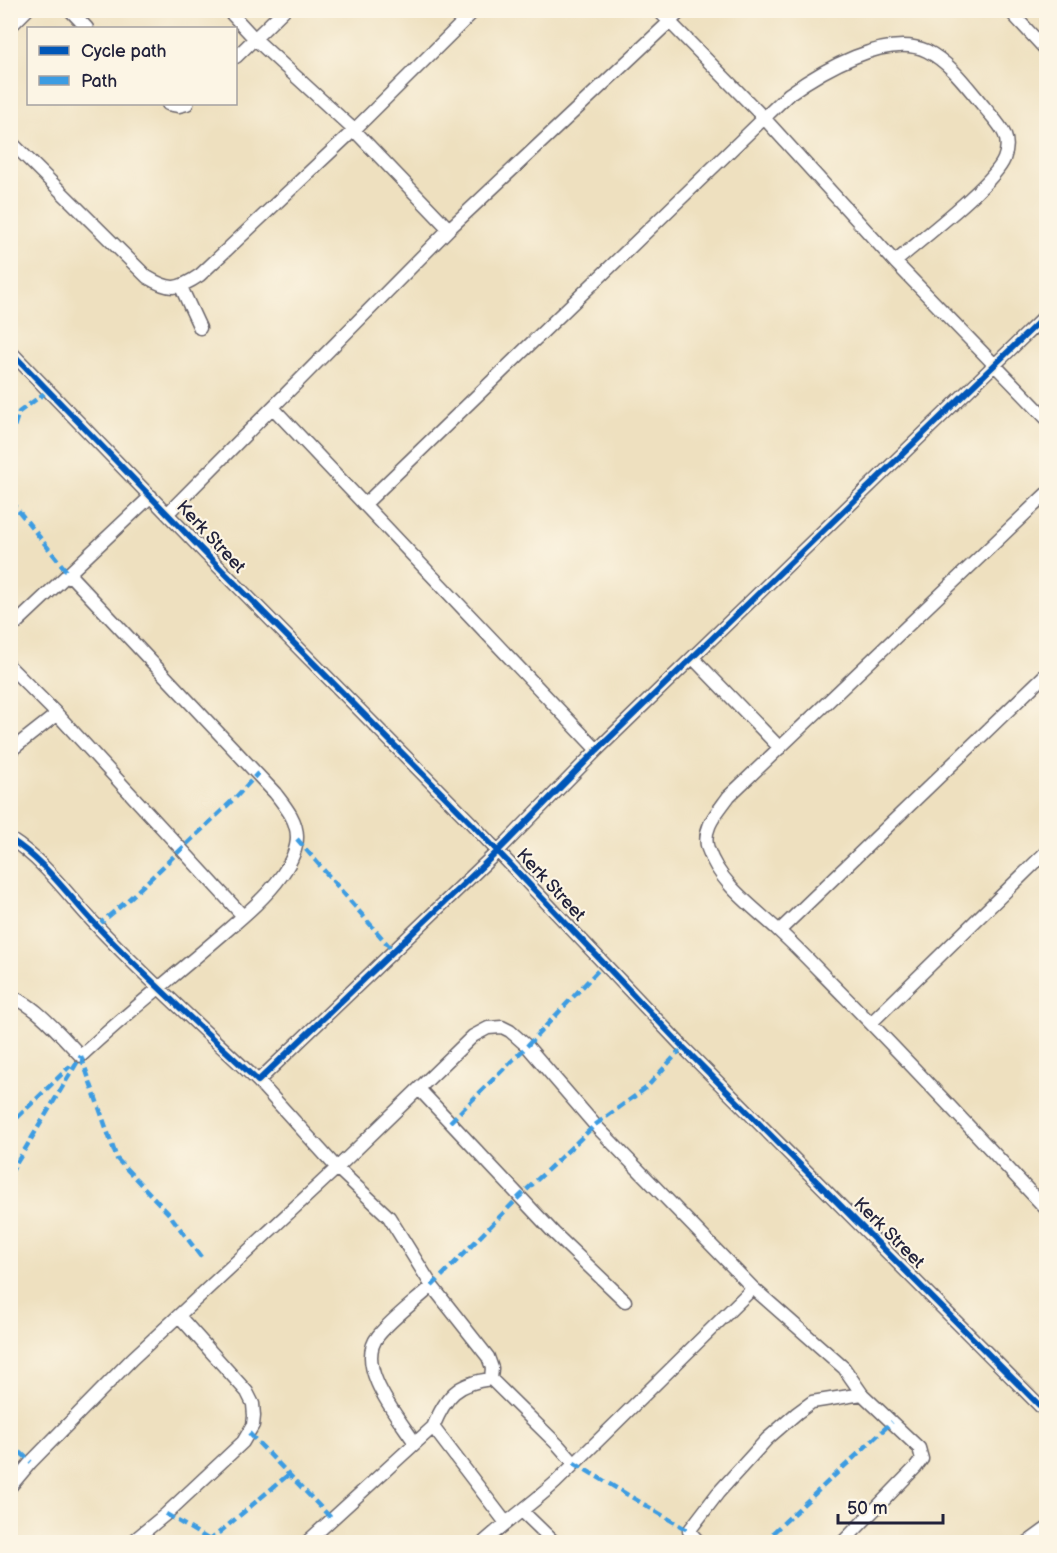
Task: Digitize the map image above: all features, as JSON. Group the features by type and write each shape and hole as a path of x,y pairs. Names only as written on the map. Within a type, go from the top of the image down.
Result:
{"street":[{"path":"10,27 27,10"},
{"path":"70,10 86,27"},
{"path":"228,10 254,38 354,130 449,230"},
{"path":"237,56 284,10"},
{"path":"10,141 147,278 162,287 181,287 200,275 354,130 476,10"},
{"path":"658,10 764,118 896,262 1047,418"},
{"path":"168,513 449,230 682,10"},
{"path":"1009,10 1047,50"},
{"path":"365,504 789,94 812,78 866,53 896,46 910,46 926,51 944,62 962,80 1006,133 1007,150 1003,162 982,187 896,262"},
{"path":"181,287 200,328"},
{"path":"258,1081 498,851 597,750 1047,315"},
{"name":"Kerk Street","path":"10,351 205,554 498,851 682,1047 1047,1412"},
{"path":"273,408 597,750"},
{"path":"1047,494 729,796 711,821 706,833 707,847 717,869 735,890 871,1023 1047,1209"},
{"path":"10,629 151,496"},
{"path":"10,997 16,998 31,1008 81,1056 243,916 276,882 290,861 297,839 295,824 275,793 258,773 68,573"},
{"path":"693,658 780,748"},
{"path":"10,667 57,714 243,916"},
{"path":"779,931 1047,674"},
{"path":"10,751 57,714"},
{"path":"10,839 46,870 97,926 258,1081 337,1168 389,1217 432,1286 488,1356 492,1368 491,1379"},
{"path":"871,1023 1047,852"},
{"path":"10,1487 31,1462 132,1359 337,1168 473,1036 488,1028 502,1027 510,1031 526,1046 595,1125 753,1288 844,1368 862,1394 922,1452 922,1459 916,1467 843,1542"},
{"path":"419,1089 554,1233 625,1301"},
{"path":"415,1443 375,1378 370,1359 372,1348 379,1335 432,1286"},
{"path":"484,1542 556,1482 753,1288"},
{"path":"132,1542 166,1514 243,1442 253,1425 253,1404 247,1392 179,1316"},
{"path":"491,1379 574,1463"},
{"path":"307,1542 433,1427 445,1403 454,1392 474,1381 491,1379"},
{"path":"699,1542 689,1531 718,1493 767,1439 812,1402 862,1394"},
{"path":"433,1427 506,1522"},
{"path":"522,1511 554,1542"},
{"path":"1028,1542 1047,1529"}],"marked path":[{"path":"10,439 19,412 49,390"},
{"path":"10,500 68,573"},
{"path":"97,926 128,900 258,773"},
{"path":"297,839 394,952"},
{"path":"450,1122 527,1046 604,964"},
{"path":"10,994 16,998"},
{"path":"432,1286 519,1197 595,1125 646,1088 683,1047"},
{"path":"81,1056 117,1159 170,1215 201,1257"},
{"path":"10,1174 81,1056"},
{"path":"10,1129 16,1119 70,1066"},
{"path":"763,1542 892,1422"},
{"path":"249,1433 333,1520"},
{"path":"10,1443 31,1462"},
{"path":"574,1463 689,1531"},
{"path":"208,1542 289,1474"},
{"path":"166,1514 213,1542"}],"cycle path":[{"path":"10,839 46,869 136,966 258,1081 498,851 597,750 1046,315"},
{"path":"10,351 471,823 683,1047 1046,1412"}]}
